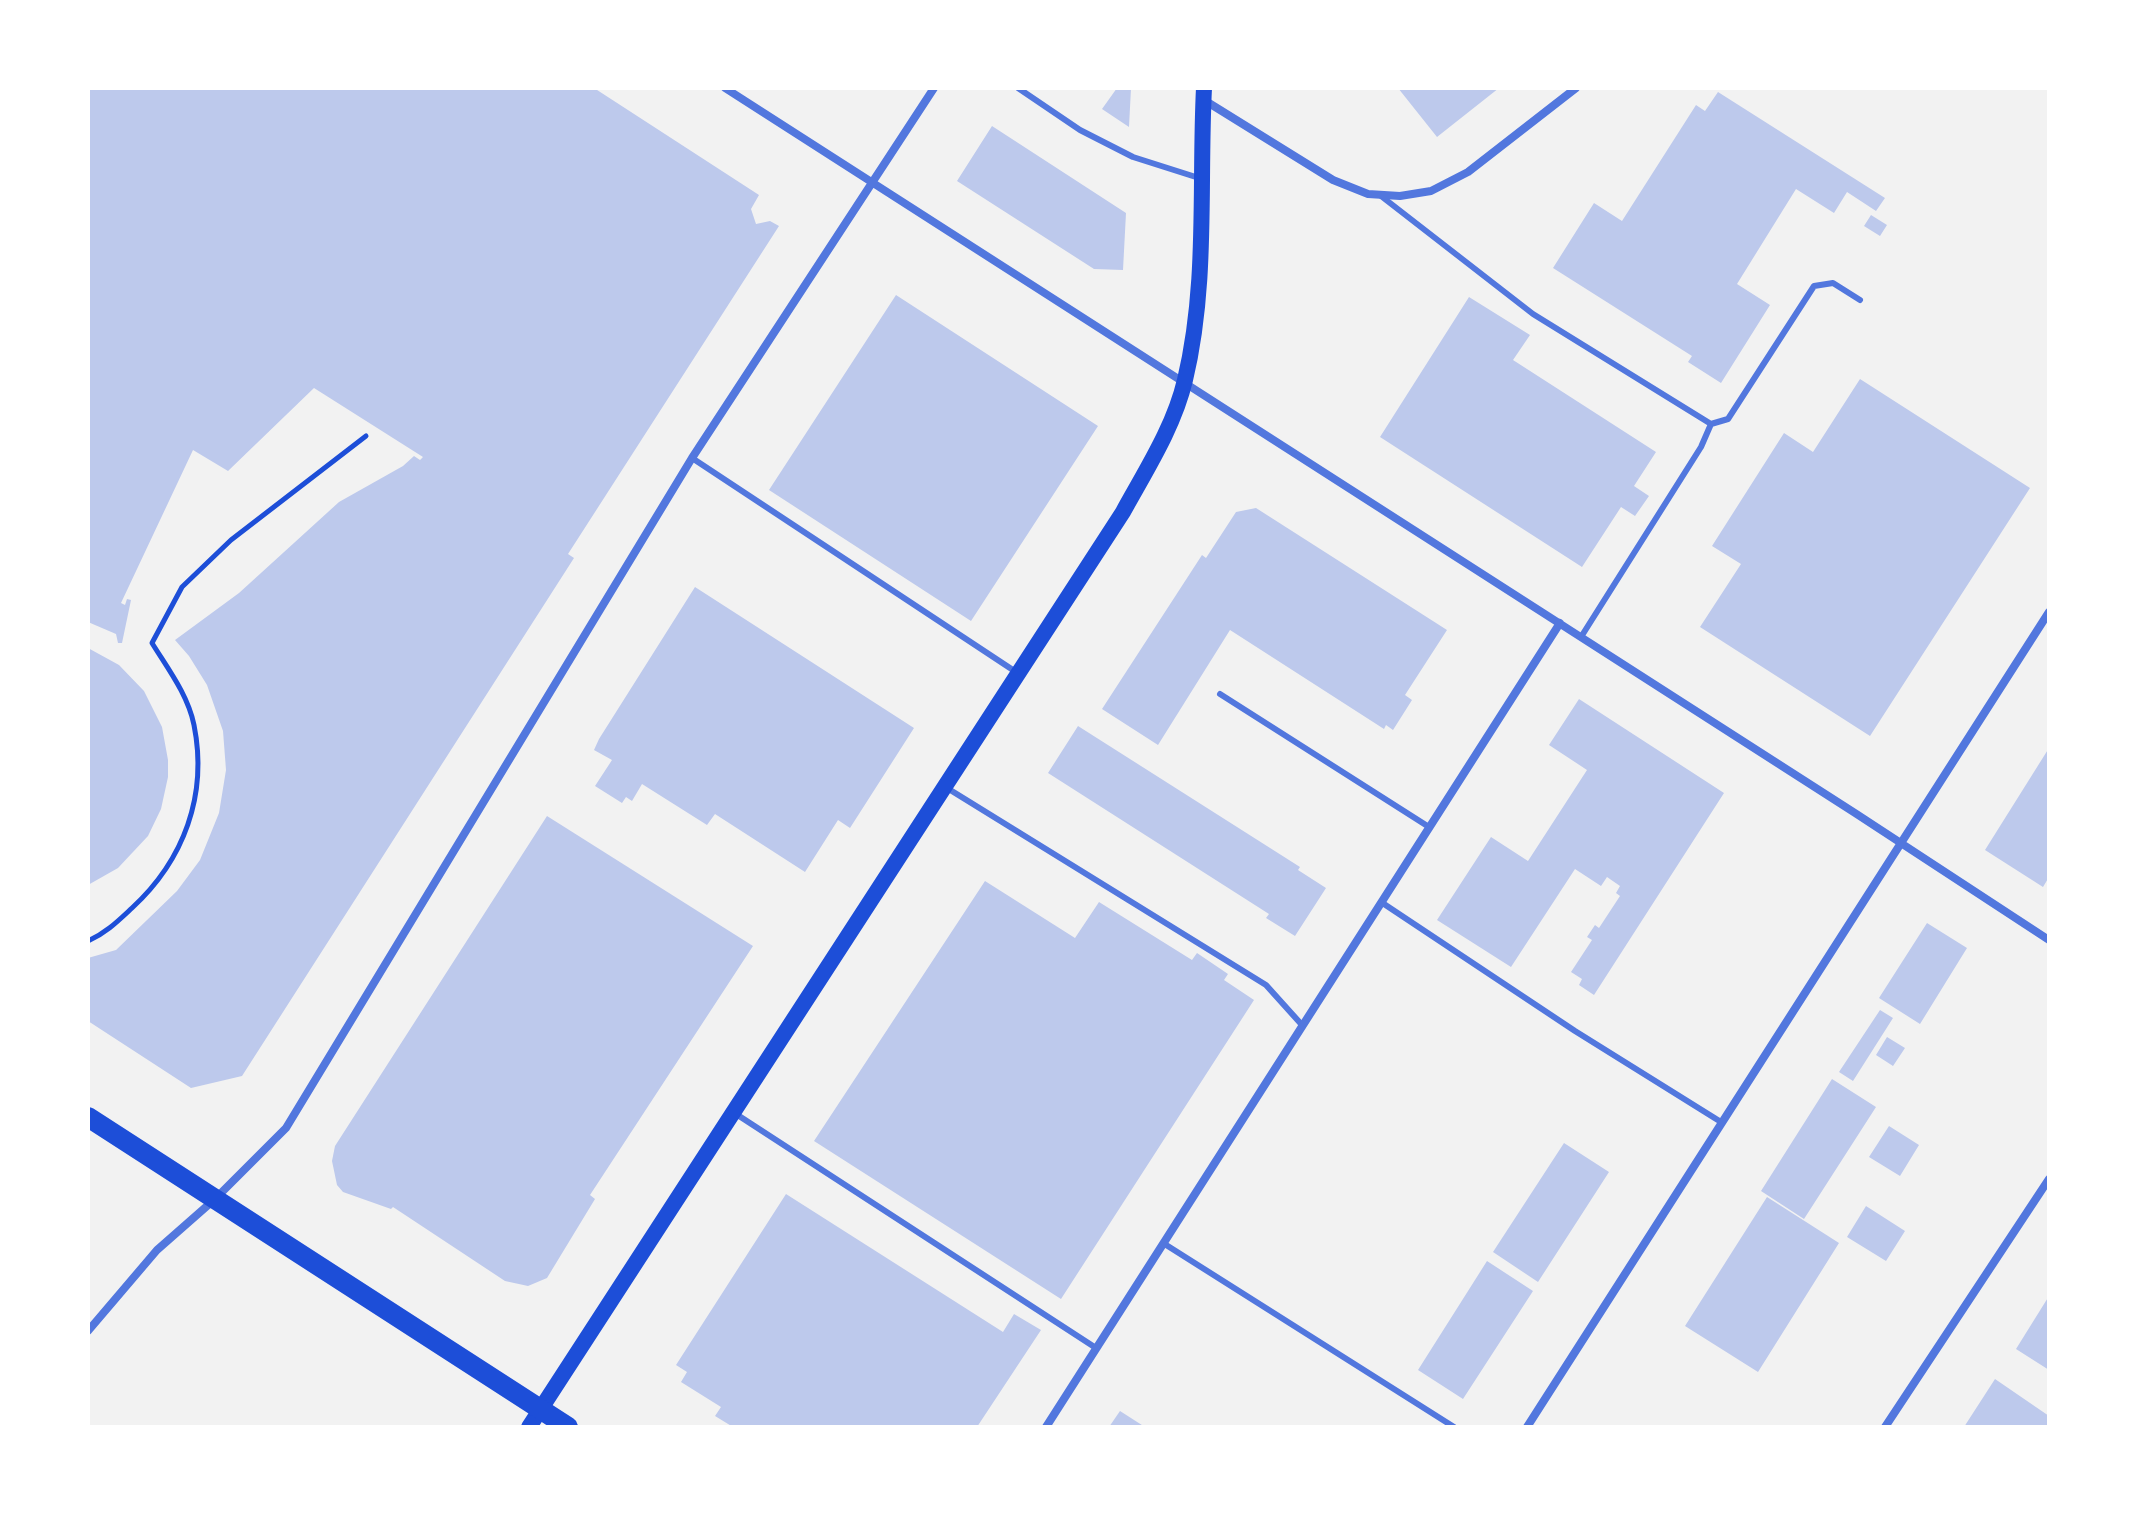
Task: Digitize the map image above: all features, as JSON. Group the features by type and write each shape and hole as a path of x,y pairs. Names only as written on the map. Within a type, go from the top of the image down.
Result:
{"main road":[{"path":"529,1427 1123,512 1161,445 1185,383 1198,304 1204,94"},
{"path":"88,1117 568,1427"}],"street":[{"path":"725,88 2049,940"},
{"path":"88,1331 157,1250 215,1199 286,1128 692,458 934,88"},
{"path":"1204,94 1333,180 1368,194 1400,196 1431,191 1468,172 1576,88"},
{"path":"1527,1427 2049,612"},
{"path":"1046,1427 1560,623"},
{"path":"1885,1427 2049,1179"}],"lane":[{"path":"1018,88 1080,130 1133,157 1202,179"},
{"path":"1378,194 1533,314 1711,424 1728,419 1814,286 1833,283 1860,300"},
{"path":"1581,637 1701,447 1711,424"},
{"path":"692,458 1018,673"},
{"path":"1220,694 1429,827"},
{"path":"945,787 1266,985 1302,1025"},
{"path":"1381,902 1575,1031 1721,1122"},
{"path":"733,1112 1096,1348"},
{"path":"1163,1243 1454,1427"}],"path":[{"path":"88,941 104,934 142,899 183,842 195,808 198,769 194,723 182,691 152,643 182,587 231,540 366,436"}],"building":[{"path":"88,88 594,88 759,195 751,209 756,224 770,221 779,226 568,554 574,558 242,1076 191,1088 88,1021 88,958 116,950 177,891 200,860 219,813 226,770 223,731 207,685 175,640 239,593 339,502 403,466 414,456 420,460 423,457 314,388 228,471 193,450 121,603 125,605 127,599 131,600 122,643 118,643 116,634 88,622"},
{"path":"1117,88 1131,88 1129,127 1102,109"},
{"path":"1398,88 1499,88 1437,137"},
{"path":"1718,92 1885,198 1876,211 1847,192 1834,213 1796,189 1737,284 1770,305 1721,383 1688,362 1692,356 1553,268 1594,203 1622,221 1696,105 1705,111"},
{"path":"992,126 1126,213 1123,270 1094,269 957,181"},
{"path":"1871,215 1887,225 1880,236 1864,226"},
{"path":"896,295 1098,426 971,621 769,490"},
{"path":"1469,297 1530,335 1513,360 1656,452 1634,486 1649,496 1635,516 1621,507 1582,567 1380,437"},
{"path":"1860,379 2030,488 1870,736 1700,627 1741,564 1712,546 1784,433 1813,452"},
{"path":"1256,508 1447,630 1405,695 1412,700 1393,730 1386,725 1384,729 1230,630 1158,745 1102,709 1202,555 1206,558 1236,512"},
{"path":"695,587 914,728 850,828 838,820 805,872 715,814 707,825 642,784 632,801 626,797 622,803 595,786 612,760 594,750 599,739"},
{"path":"88,648 119,665 144,691 162,727 168,777 161,809 148,836 118,868 88,885"},
{"path":"1579,699 1724,793 1594,995 1579,985 1582,979 1571,972 1592,940 1587,937 1595,925 1599,928 1620,896 1616,893 1620,886 1607,877 1601,886 1575,869 1511,967 1437,920 1491,837 1528,861 1587,770 1549,745"},
{"path":"1078,726 1300,867 1298,870 1326,888 1295,936 1266,918 1269,914 1048,773"},
{"path":"2049,748 2049,877 2043,887 1985,850"},
{"path":"547,816 753,946 590,1195 595,1199 547,1278 528,1286 505,1281 393,1207 391,1209 343,1192 337,1185 332,1161 335,1146"},
{"path":"985,881 1075,938 1099,902 1192,960 1197,953 1228,974 1224,980 1254,1000 1061,1299 814,1141"},
{"path":"1927,923 1967,948 1920,1024 1879,998"},
{"path":"1880,1010 1893,1018 1853,1081 1839,1072"},
{"path":"1887,1037 1905,1048 1893,1066 1876,1055"},
{"path":"1832,1079 1876,1107 1804,1219 1761,1191"},
{"path":"1889,1126 1919,1145 1900,1176 1869,1157"},
{"path":"1564,1143 1609,1172 1538,1282 1493,1252"},
{"path":"786,1194 1003,1332 1014,1314 1041,1330 977,1427 733,1427 715,1416 721,1407 681,1382 687,1372 676,1365"},
{"path":"1767,1197 1839,1243 1758,1372 1685,1326"},
{"path":"1866,1206 1905,1231 1886,1261 1847,1237"},
{"path":"1487,1261 1533,1291 1463,1399 1418,1370"},
{"path":"2049,1296 2049,1370 2016,1349"},
{"path":"1995,1379 2049,1416 2049,1427 1964,1427"},
{"path":"1120,1411 1145,1427 1109,1427"}]}
